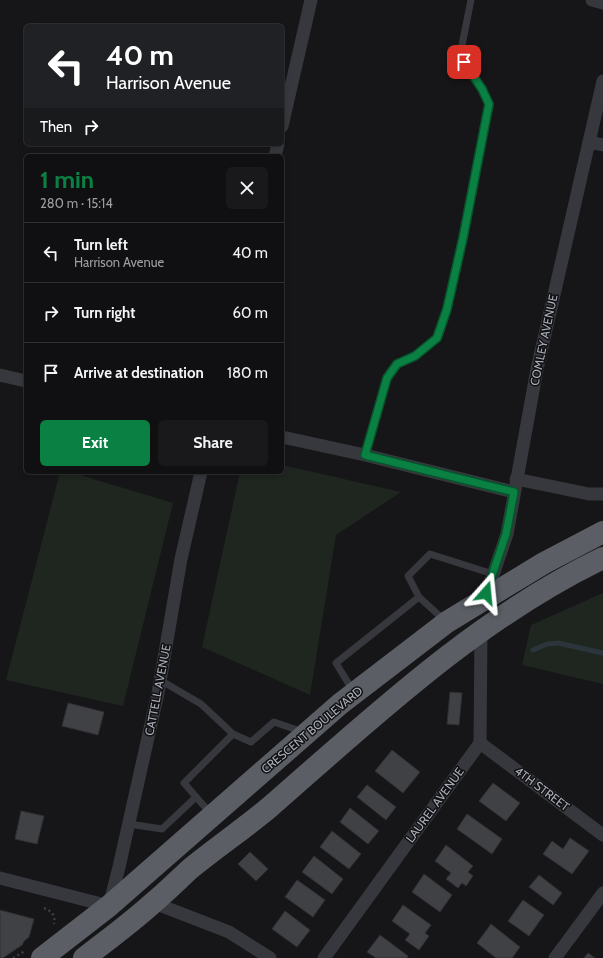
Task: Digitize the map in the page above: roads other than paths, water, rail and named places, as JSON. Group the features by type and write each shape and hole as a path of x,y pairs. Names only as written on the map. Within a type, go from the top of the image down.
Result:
{"highway":[{"name":"CRESCENT BOULEVARD","path":"42,958 109,906 354,693 447,622 544,563 603,532"},
{"path":"84,958 154,903 190,869 268,808 374,716 481,631 517,606 603,558"}],"street":[{"path":"284,117 311,0"},
{"path":"592,0 603,3"},
{"name":"COMLEY AVENUE","path":"485,598 506,534 537,369 603,81"},
{"path":"589,142 603,145"},
{"path":"0,375 24,381"},
{"path":"284,437 515,485 589,494 603,494"},
{"name":"CATTELL AVENUE","path":"109,906 129,824 160,680 181,559 201,474"},
{"path":"480,743 481,631"},
{"name":"4TH STREET","path":"480,743 603,835"},
{"name":"LAUREL AVENUE","path":"324,958 480,743"},
{"path":"0,878 109,906"},
{"path":"555,958 603,892"},
{"path":"154,903 230,932 270,958"}],"lane":[{"path":"365,455 387,378 397,364 415,356 437,338 447,309 463,238 489,104 482,89 464,62 462,45 471,0"},
{"path":"447,622 419,597 408,576 430,554 493,574"},
{"path":"354,693 336,663 419,597"},
{"path":"160,680 201,704 233,734 251,742 274,722 306,734"},
{"path":"213,816 184,783 233,734"},
{"path":"129,824 162,829 196,796"}],"waterway":[{"path":"533,650 547,644 558,643 603,653"}]}
